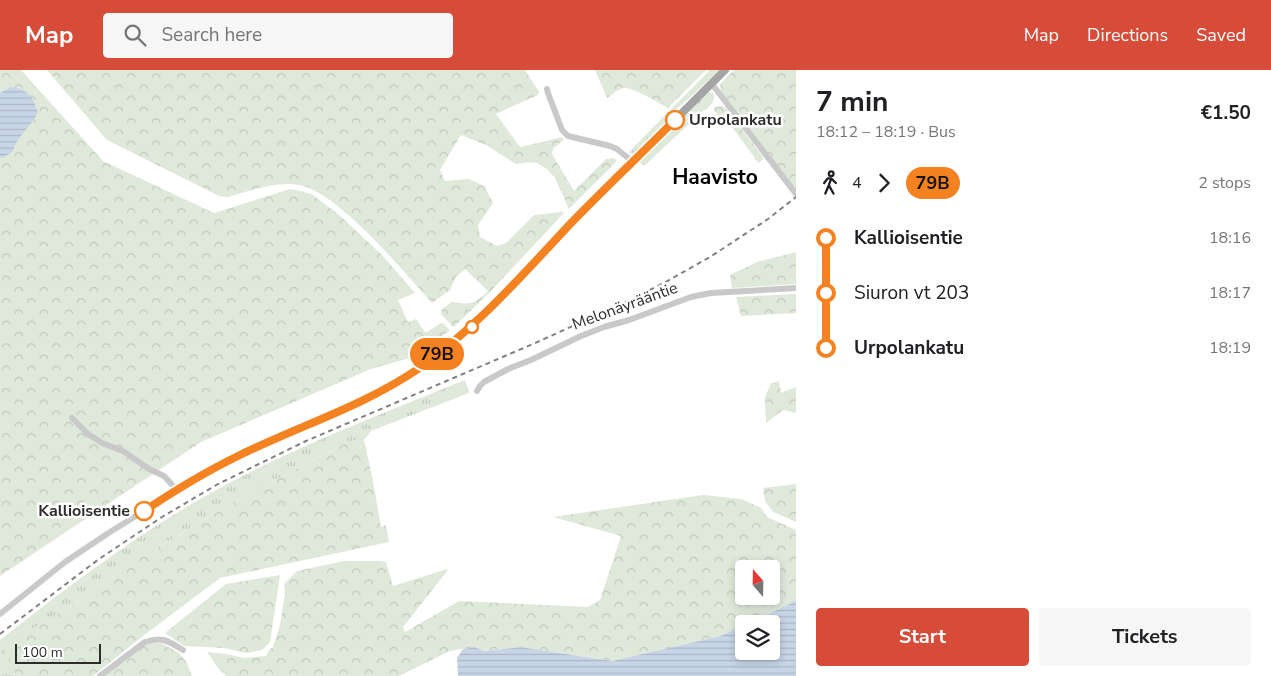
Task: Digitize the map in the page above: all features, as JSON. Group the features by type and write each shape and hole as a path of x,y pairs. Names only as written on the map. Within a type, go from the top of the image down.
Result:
{"main road":[{"path":"634,162 725,70"}],"street":[{"path":"712,84 796,194"},
{"path":"0,614 65,562 177,490 239,455 331,416 402,379 460,337 479,320 575,219 634,162 610,146 568,136 562,130 547,89"},
{"name":"Melonäyrääntie","path":"477,391 484,382 508,369 581,336 691,297 711,293 796,288"},
{"path":"72,418 88,434 102,443 123,452 149,469 164,476 177,490"},
{"path":"100,676 144,642 152,639 163,638 183,650"}],"green space":[{"path":"0,70 21,70 103,161 214,213 290,189 313,195 338,214 382,255 415,293 398,300 408,322 416,319 425,332 441,323 450,330 417,356 371,369 201,442 0,576"},
{"path":"47,70 525,70 539,92 538,95 496,114 520,147 563,137 563,140 553,149 552,154 574,191 606,159 614,158 617,161 569,209 555,178 547,169 531,162 516,164 486,145 461,135 440,170 445,181 469,179 484,186 493,203 478,225 480,237 497,246 506,243 534,215 564,213 490,292 453,327 441,314 442,309 452,302 472,302 488,291 465,269 456,277 450,290 432,303 370,235 351,217 315,191 299,185 282,184 228,197 219,196 107,140"},
{"path":"595,70 706,70 668,108 628,88 619,90 607,98"},
{"path":"710,70 719,70 673,112 670,110"},
{"path":"734,70 796,70 796,191 721,91 720,84"},
{"path":"709,92 713,93 714,98 706,110 644,166 638,161 706,94"},
{"path":"722,106 727,109 763,157 759,163 754,159 725,118 722,121 714,110 716,107"},
{"path":"668,112 671,114 661,129 637,153 628,153"},
{"path":"796,252 796,284 732,288 730,275 757,262"},
{"path":"796,294 796,313 741,316 736,297"},
{"path":"465,380 469,393 371,431 364,440 350,441 246,495 135,561 73,605 3,647 17,676 0,676 0,640 81,578 166,519 225,485 284,456 343,429"},
{"path":"779,381 781,393 796,387 796,413 783,410 766,423 765,397 771,383"},
{"path":"364,440 381,527 386,525 389,542 220,578 93,676 17,676 2,647 73,605 135,561 246,495 350,441"},
{"path":"796,484 796,522 773,512 765,501 763,488"},
{"path":"703,495 742,499 761,508 767,517 796,530 796,601 766,615 735,615 735,629 720,636 612,661 521,647 484,651 475,647 450,651 399,676 226,676 207,652 244,658 266,656 273,647 280,625 285,593 284,584 297,571 344,561 386,562 393,586 448,570 403,627 405,632 459,601 588,607 600,600 621,536 553,517"},
{"path":"280,575 270,642 262,650 246,653 224,648 184,646 165,633 226,584"},
{"path":"147,643 161,643 179,653 187,663 192,676 104,676"}],"water":[{"path":"11,87 26,92 34,102 38,112 17,141 13,151 3,158 0,157 0,93"},
{"path":"796,601 796,676 458,676 457,658 463,649 475,647 484,651 521,647 612,661 720,636 735,629 735,660 780,660 780,615 766,615"}],"railway":[{"path":"0,634 99,559 162,517 218,484 306,441 533,344 662,284 710,257 768,219 796,197"}],"bus line":[{"name":"79B","path":"144,511 239,455 331,416 402,379 435,356 460,337 503,296 575,219 675,120"}],"place":[{"name":"Urpolankatu","path":"675,120"},
{"name":"Kallioisentie","path":"144,511"}],"district":[{"name":"Haavisto","path":"715,177"}]}
